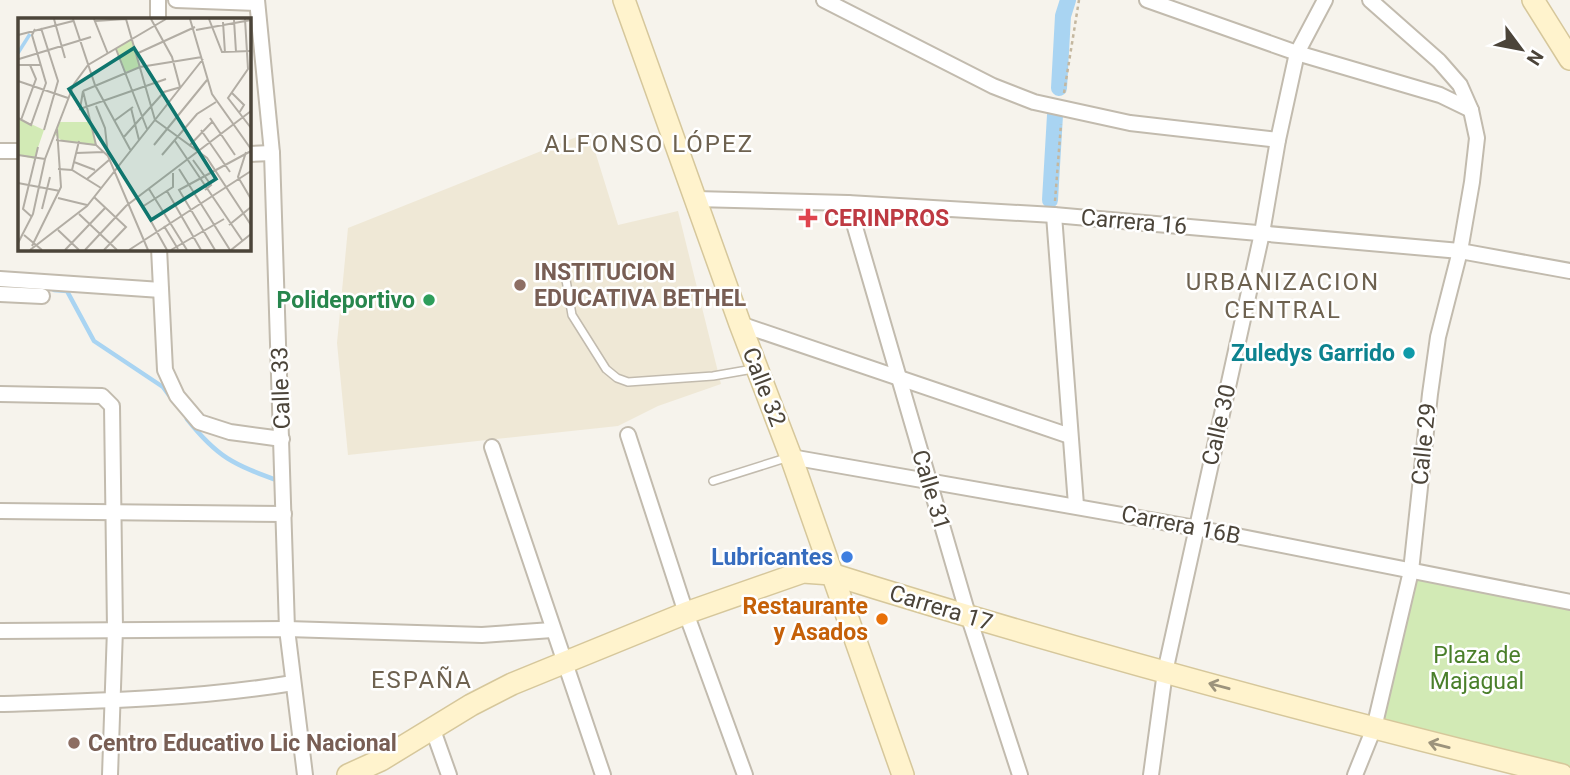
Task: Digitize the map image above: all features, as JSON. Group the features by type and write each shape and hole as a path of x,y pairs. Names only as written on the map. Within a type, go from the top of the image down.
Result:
{"main road":[{"name":"Calle 32","path":"624,0 740,324 791,457 903,775"},
{"path":"1533,0 1570,59"},
{"name":"Carrera 17","path":"348,775 381,760 492,694 686,613 803,572 831,574 970,618 1374,728 1504,768 1562,775"}],"street":[{"path":"158,0 158,18"},
{"path":"176,0 257,1"},
{"path":"1147,0 1297,53 1440,95 1471,110"},
{"name":"Calle 30","path":"1152,775 1165,672 1262,233 1297,53 1325,0"},
{"path":"1370,0 1439,61 1460,85 1471,110"},
{"name":"Calle 33","path":"257,1 272,153 287,629 305,775"},
{"path":"828,1 993,86 1034,102 1130,123 1278,140"},
{"name":"Calle 29","path":"1355,775 1374,728 1411,571 1438,337 1460,251 1472,183 1476,138 1471,110"},
{"path":"0,151 18,151"},
{"path":"250,153 272,153"},
{"name":"Carrera 16","path":"695,199 848,202 1054,215 1460,251 1570,271"},
{"name":"Calle 31","path":"848,202 897,376 1020,775"},
{"path":"1054,215 1076,505"},
{"path":"159,250 165,370 177,396 200,422 230,432 282,439"},
{"path":"0,279 161,289"},
{"path":"0,294 42,296"},
{"path":"740,324 1070,436"},
{"path":"0,394 102,396 112,406 115,629 110,775"},
{"path":"628,435 686,613 745,775"},
{"path":"492,447 603,775"},
{"name":"Carrera 16B","path":"791,457 1076,505 1570,602"},
{"path":"0,511 284,514"},
{"path":"0,631 287,629 481,635 552,630"},
{"path":"0,704 113,701 248,690 293,682"},
{"path":"433,730 449,775"}],"lane":[{"path":"565,274 572,315 606,369 617,378 628,382 713,376 757,368"},
{"path":"713,481 791,457"}],"shaded area":[{"name":"INSTITUCION EDUCATIVA BETHEL","path":"589,132 618,225 678,211 721,384 658,406 618,426 348,455 337,343 348,228"}],"green space":[{"name":"Plaza de Majagual","path":"1411,571 1570,602 1570,775 1374,728"}],"waterway":[{"path":"1059,88 1063,16 1068,0"},
{"path":"1050,200 1055,115"},
{"path":"54,290 67,291 94,341 163,387 171,398"},
{"path":"187,419 208,443 227,458 279,481"}],"place":[{"name":"CERINPROS","path":"808,218"},
{"name":"INSTITUCION EDUCATIVA BETHEL","path":"520,285"},
{"name":"Polideportivo","path":"429,300"},
{"name":"Zuledys Garrido","path":"1409,353"},
{"name":"Lubricantes","path":"847,557"},
{"name":"Restaurante y Asados","path":"882,619"},
{"name":"Centro Educativo Lic Nacional","path":"74,743"}],"district":[{"name":"ALFONSO LÓPEZ","path":"649,144"},
{"name":"URBANIZACION CENTRAL","path":"1283,296"},
{"name":"ESPAÑA","path":"422,680"}]}
